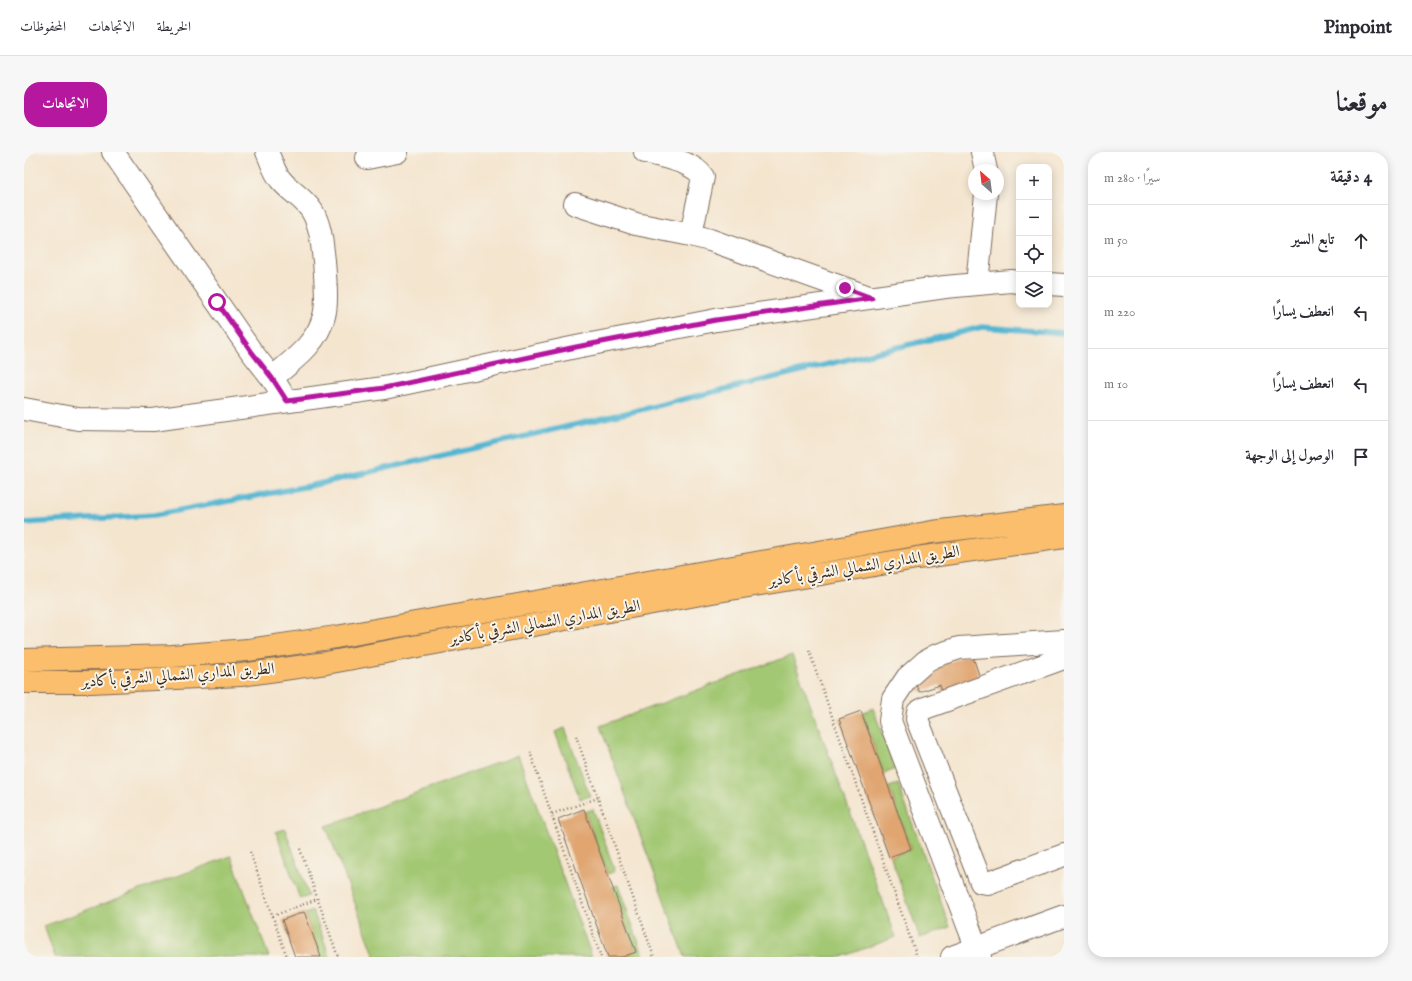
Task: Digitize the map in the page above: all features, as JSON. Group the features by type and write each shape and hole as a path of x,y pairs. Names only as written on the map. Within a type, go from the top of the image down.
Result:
{"highway":[{"name":"الطريق المداري الشمالي الشرقي بأكادير","path":"24,660 172,656 248,650 344,636 932,532 1064,516"},
{"name":"الطريق المداري الشمالي الشرقي بأكادير","path":"24,682 99,682 241,675 326,663 712,592 917,558 1064,537"}],"street":[{"path":"113,152 287,401"},
{"path":"267,152 280,179 312,210 319,224 326,289 324,316 317,333 304,351 272,378"},
{"path":"367,158 397,152"},
{"path":"645,152 669,155 699,171 703,177 691,235"},
{"path":"982,152 985,164"},
{"path":"977,284 985,200"},
{"path":"575,204 636,224 710,240 872,298"},
{"path":"24,409 78,419 153,420 384,388 576,347 716,320 977,284 1016,282"},
{"path":"1052,284 1064,285"},
{"path":"979,952 890,721 893,699 907,678 926,661 935,656 959,648 1064,641"},
{"path":"1064,658 925,708 918,712 917,719 981,882 988,883 1064,855"},
{"path":"906,763 930,754"},
{"path":"939,850 964,841"},
{"path":"952,957 979,952 1064,916"}],"path":[{"path":"809,651 917,957"},
{"path":"576,736 654,957"},
{"path":"530,752 601,957"},
{"path":"552,814 598,798"},
{"path":"300,849 338,957"},
{"path":"250,852 287,957"},
{"path":"273,916 317,899"}],"green space":[{"path":"792,655 896,937 841,957 685,957 600,726"},
{"path":"873,708 895,769 884,774 862,713"},
{"path":"565,728 590,796 580,799 555,732"},
{"path":"518,755 592,957 375,957 326,826"},
{"path":"898,784 950,927 920,938 891,857 911,849 889,787"},
{"path":"593,809 615,871 608,874 585,812"},
{"path":"285,829 309,896 300,899 276,832"},
{"path":"231,856 269,957 55,957 44,926"},
{"path":"618,885 644,957 622,957 636,952 612,887"},
{"path":"313,911 330,957 321,957 305,914"}],"building":[{"path":"972,654 980,678 942,692 940,685 919,692 912,675"},
{"path":"861,711 911,849 889,857 839,719"},
{"path":"584,809 636,952 622,957 608,957 558,819"},
{"path":"304,912 321,957 295,957 282,920"}],"waterway":[{"path":"24,523 154,515 309,486 635,411 982,327 1064,333"}],"route":[{"path":"217,302 287,401 384,388 576,347 716,320 872,298 845,288"}]}
